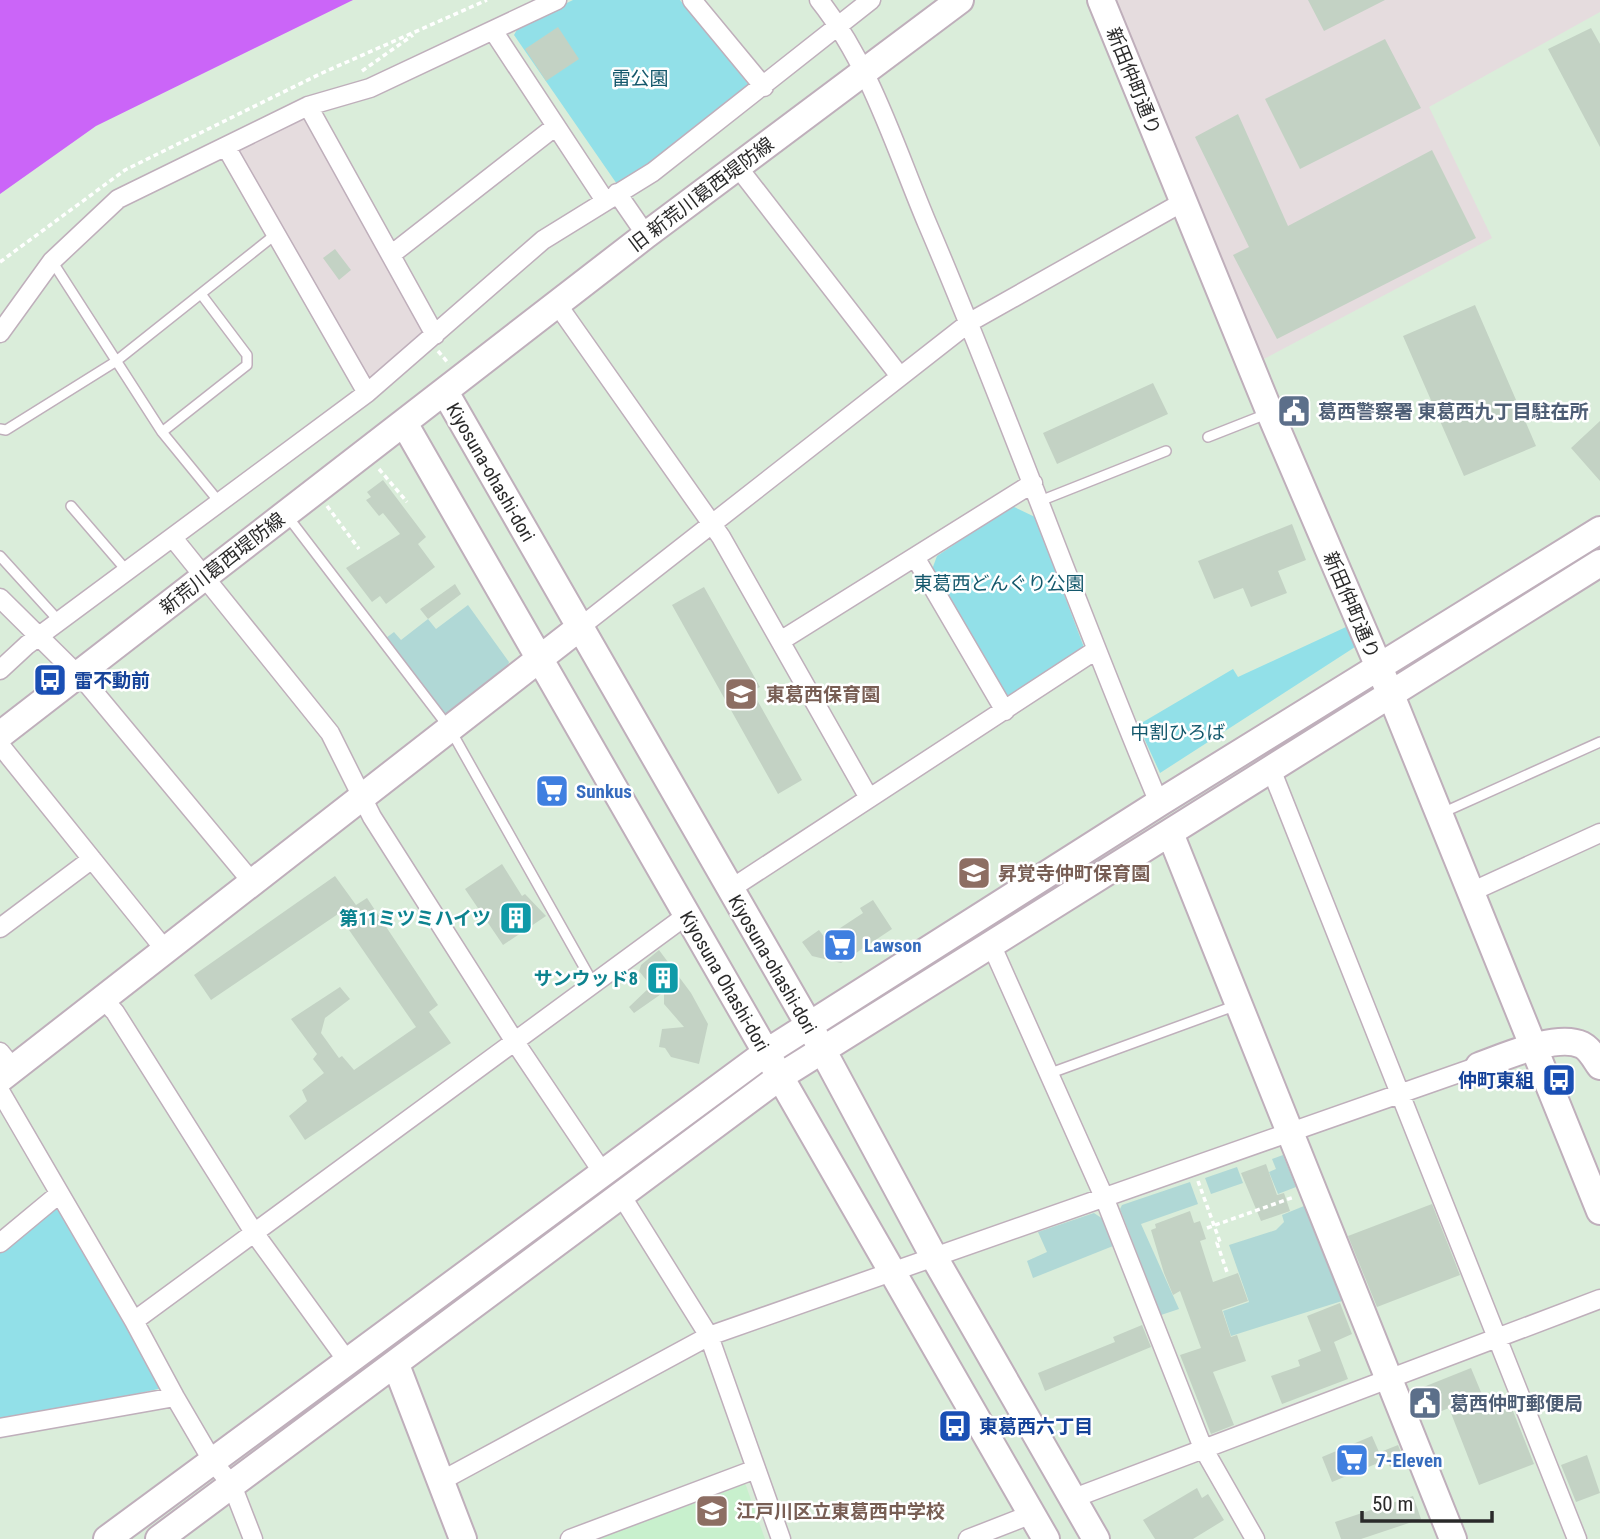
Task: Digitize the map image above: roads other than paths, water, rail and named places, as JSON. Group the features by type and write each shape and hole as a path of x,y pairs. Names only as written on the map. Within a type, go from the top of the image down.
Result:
{"street":[{"path":"0,333 52,261 118,199 308,106 370,88 494,32 557,0"},
{"path":"692,0 764,87"},
{"path":"819,0 839,25 864,70 970,322 1096,650 1159,803"},
{"path":"0,670 38,637 128,573 436,342 543,240 610,196 653,172 871,0"},
{"name":"旧 新荒川葛西堤防線","path":"450,382 960,0"},
{"name":"新田仲町通り","path":"1101,0 1270,413 1391,695 1600,1211"},
{"path":"494,32 556,126 610,196 646,235"},
{"path":"308,106 391,254 436,342"},
{"path":"391,254 556,126"},
{"path":"226,147 367,393"},
{"path":"737,166 899,375"},
{"path":"4,1066 103,999 166,951 970,322 1183,202"},
{"path":"557,304 712,523 782,640 869,798"},
{"name":"新荒川葛西堤防線","path":"0,735 404,423 450,382"},
{"name":"Kiyosuna-ohashi-dori","path":"450,382 579,628 823,1050 934,1257 1097,1539"},
{"name":"Kiyosuna Ohashi-dori","path":"404,423 1046,1539"},
{"path":"782,640 1032,483"},
{"path":"107,1539 767,1052 1159,803 1600,530"},
{"path":"173,538 330,733 372,817 515,1042 603,1173"},
{"path":"915,556 1005,712"},
{"path":"159,1539 781,1076 1600,563"},
{"path":"0,598 78,674 252,882"},
{"path":"729,890 1096,650"},
{"path":"0,745 166,951"},
{"path":"1271,769 1577,1539"},
{"path":"1170,833 1453,1539"},
{"path":"1471,892 1600,833"},
{"path":"0,928 92,859"},
{"path":"134,1321 687,915"},
{"path":"991,944 1104,1197 1203,1448 1255,1539"},
{"path":"103,999 115,1012 255,1234 348,1362"},
{"path":"441,1481 709,1336 1533,1047 1565,1042 1582,1045 1600,1066"},
{"path":"0,1091 213,1462 232,1485 253,1539"},
{"path":"0,1243 59,1194"},
{"path":"621,1195 709,1336 781,1539"},
{"path":"1074,1498 1600,1299"},
{"path":"396,1365 463,1539"},
{"path":"0,1428 175,1397"},
{"path":"570,1539 756,1469"},
{"path":"968,1539 1032,1514"}],"lane":[{"path":"0,429 6,430 115,362 276,234"},
{"path":"52,261 162,432 220,503"},
{"path":"162,432 247,365 247,355 201,294"},
{"path":"1208,437 1270,413"},
{"path":"1040,501 1166,451"},
{"path":"71,506 128,573"},
{"path":"295,507 450,729 593,984"},
{"path":"0,556 60,621"},
{"path":"1439,815 1600,742"},
{"path":"1048,1074 1239,1004"}],"place":[{"name":"葛西警察署 東葛西九丁目駐在所","path":"1294,411"},
{"name":"雷不動前","path":"50,680"},
{"name":"東葛西保育園","path":"741,694"},
{"name":"Sunkus","path":"552,791"},
{"name":"昇覚寺仲町保育園","path":"974,873"},
{"name":"第11ミツミハイツ","path":"516,918"},
{"name":"Lawson","path":"840,945"},
{"name":"サンウッド8","path":"663,978"},
{"name":"仲町東組","path":"1559,1080"},
{"name":"葛西仲町郵便局","path":"1425,1403"},
{"name":"東葛西六丁目","path":"955,1426"},
{"name":"7-Eleven","path":"1352,1460"},
{"name":"江戸川区立東葛西中学校","path":"712,1511"}],"park label":[{"name":"雷公園","path":"640,78"},
{"name":"東葛西どんぐり公園","path":"999,583"},
{"name":"中割ひろば","path":"1178,732"}]}
